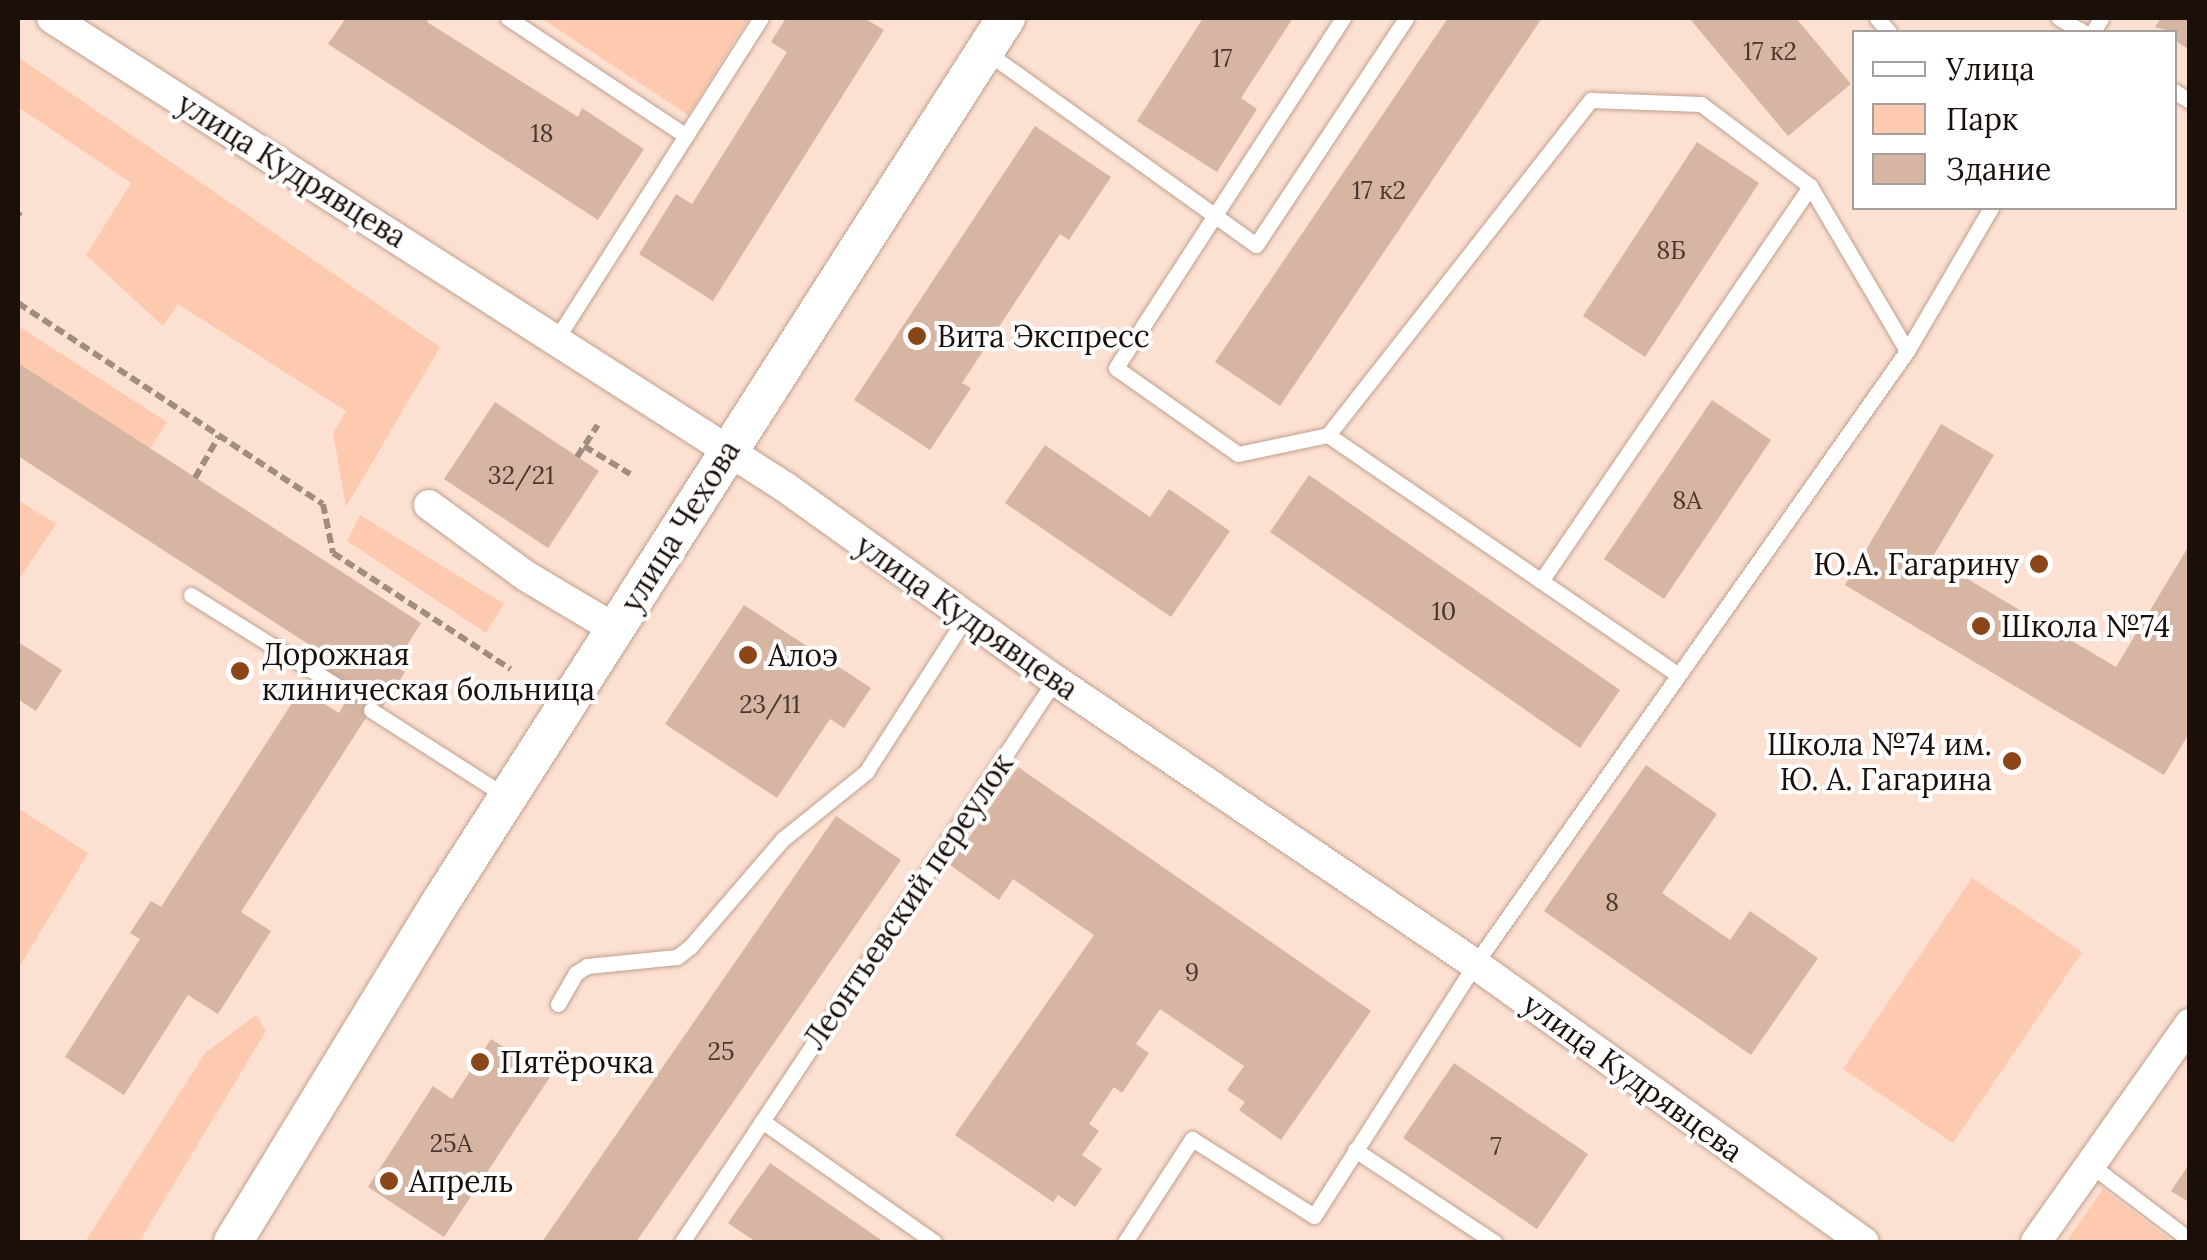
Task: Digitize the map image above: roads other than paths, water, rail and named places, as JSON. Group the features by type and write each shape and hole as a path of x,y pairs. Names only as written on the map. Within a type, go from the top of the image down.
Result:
{"street":[{"name":"улица Кудрявцева","path":"52,18 729,450 1055,680 1475,964 1864,1242"},
{"name":"улица Чехова","path":"233,1242 508,798 1006,18"},
{"path":"429,505 526,576 615,629"},
{"path":"2036,1242 2190,1024"}],"lane":[{"path":"508,18 685,135"},
{"path":"558,338 761,18"},
{"path":"1343,18 1116,368 1238,454 1328,435 1591,100 1701,104 1810,186 1907,351"},
{"path":"985,50 1256,245 1406,18"},
{"path":"1541,581 1810,186"},
{"path":"1125,1242 1192,1139 1314,1216 1475,964 1907,351 1989,210"},
{"path":"1328,435 1677,674"},
{"path":"191,594 350,694"},
{"path":"558,1004 576,972 587,966 677,957 690,947 783,839 866,772 966,616"},
{"name":"Леонтьевский переулок","path":"682,1242 1055,680"},
{"path":"372,710 508,798"},
{"path":"762,1122 934,1242"},
{"path":"1355,1150 1494,1242"},
{"path":"2092,1166 2190,1240"}],"place":[{"name":"Вита Экспресс","path":"917,336"},
{"name":"Ю.А. Гагарину","path":"2039,564"},
{"name":"Школа №74","path":"1981,626"},
{"name":"Алоэ","path":"748,655"},
{"name":"Дорожная клиническая больница","path":"240,671"},
{"name":"Школа №74 им. Ю. А. Гагарина","path":"2012,761"},
{"name":"Пятёрочка","path":"480,1062"},
{"name":"Апрель","path":"389,1181"}]}
